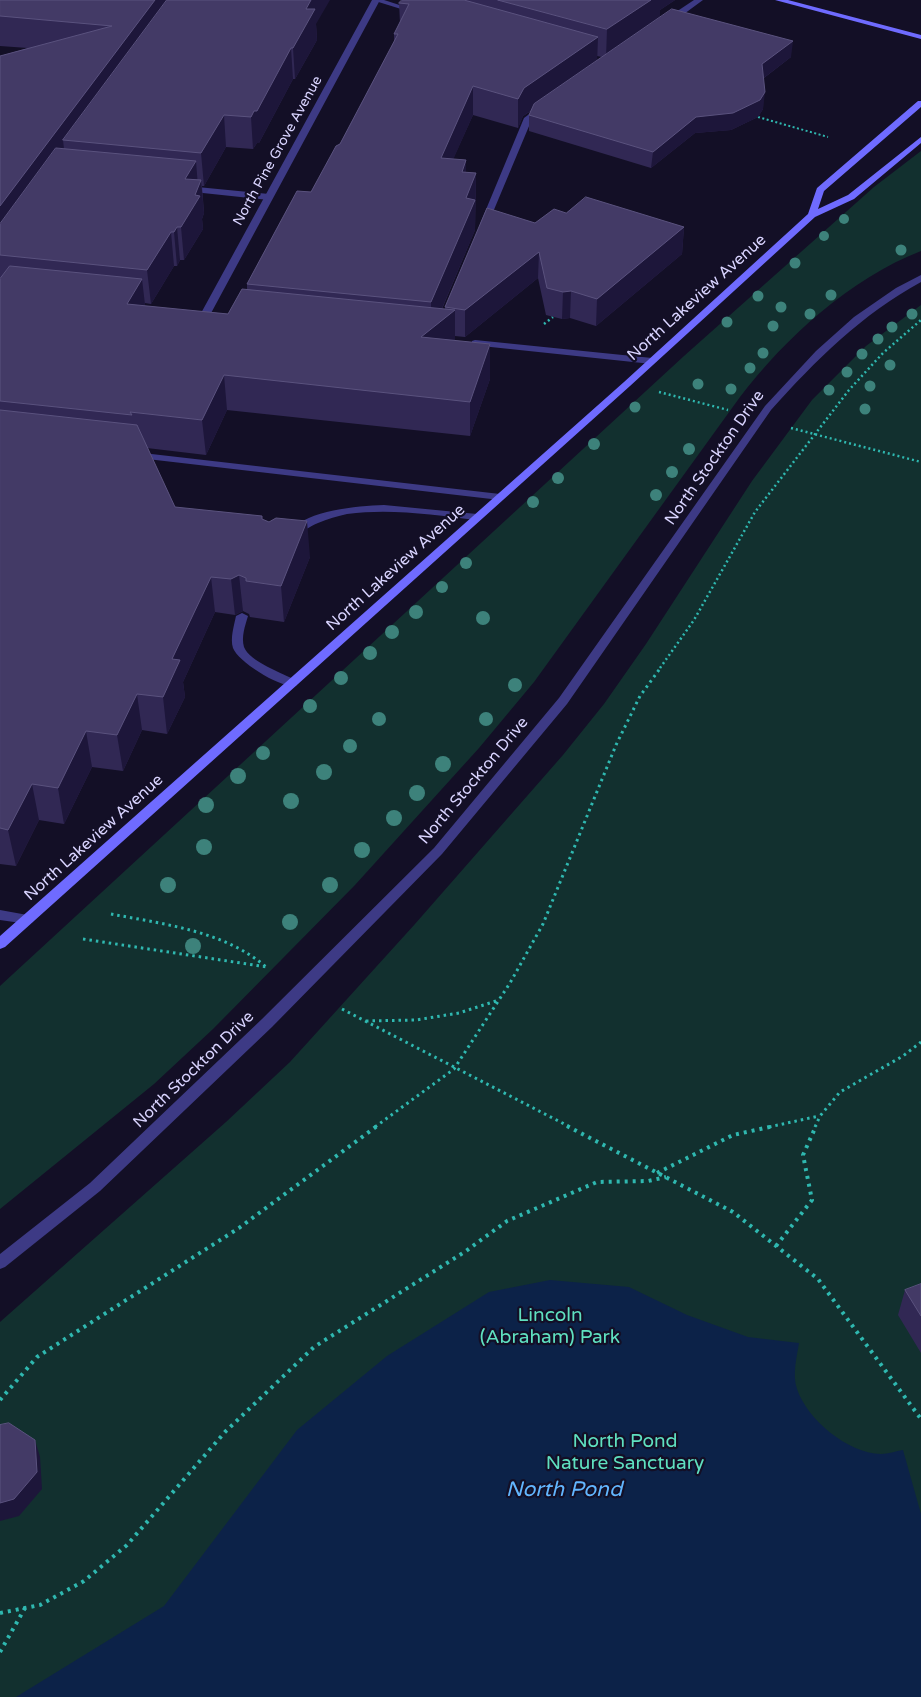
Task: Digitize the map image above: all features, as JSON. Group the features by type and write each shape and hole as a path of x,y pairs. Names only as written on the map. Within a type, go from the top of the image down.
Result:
{"main road":[{"path":"779,0 921,37"},
{"name":"North Lakeview Avenue","path":"812,215 820,190 921,103"},
{"name":"North Lakeview Avenue","path":"0,944 652,361 812,215 851,197 921,139"}],"street":[{"path":"376,0 420,12"},
{"name":"North Pine Grove Avenue","path":"205,315 376,0"},
{"path":"661,26 699,0"},
{"path":"479,236 528,118 552,102"},
{"path":"176,188 269,197"},
{"name":"North Stockton Drive","path":"0,1263 95,1187 267,1023 438,851 563,700 768,408 799,372 830,343 901,288 921,278"},
{"path":"465,342 652,361"},
{"path":"127,454 500,497"},
{"path":"285,537 302,526 325,517 358,510 386,508 477,517"},
{"path":"242,616 238,634 239,648 244,656 292,683"},
{"path":"0,915 28,919"}],"path":[{"path":"758,117 828,137"},
{"path":"0,1400 36,1357 239,1228 454,1069 499,1000 543,924 616,745 640,696 694,620 756,512 849,390 883,353 921,320"},
{"path":"656,392 728,410"},
{"path":"713,413 717,408"},
{"path":"791,428 921,462"},
{"path":"83,939 267,967 259,958 194,932 111,914"},
{"path":"365,1021 416,1020 459,1013 499,1000"},
{"path":"342,1009 454,1069 733,1212 818,1279 921,1419"},
{"path":"776,1246 812,1200 802,1155 820,1116 840,1092 903,1056 921,1042"},
{"path":"657,1173 733,1135 820,1116"},
{"path":"0,1612 40,1605 84,1581 127,1545 224,1432 314,1346 466,1251 507,1221 597,1182 666,1178"},
{"path":"0,1652 25,1608"}],"green space":[{"path":"921,151 921,251 870,277 845,294 821,312 777,353 740,397 534,682 479,748 355,885 213,1029 154,1084 0,1209 0,986 684,356 874,187"},
{"name":"Lincoln (Abraham) Park","path":"921,305 921,1697 0,1697 0,1322 226,1122 290,1062 415,924 563,755 604,704 646,644 752,481 812,400 866,346"}],"water":[{"name":"North Pond","path":"550,1280 629,1287 687,1315 748,1337 799,1343 795,1366 797,1389 810,1412 819,1422 842,1441 855,1448 881,1454 903,1450 921,1514 921,1697 16,1697 164,1606 297,1430 387,1356 489,1292"}],"building":[{"path":"0,0 155,0 0,206 0,56 112,26 0,16"},
{"path":"167,0 311,0 306,9 315,9 293,48 291,48 257,111 254,111 251,117 224,115 201,153 63,140"},
{"path":"402,0 464,0 598,37 524,88 518,99 473,86 441,158 466,160 462,172 476,173 466,198 475,200 431,302 247,284 297,191 311,192 336,146 340,144 398,34 394,34 409,4 399,3"},
{"path":"498,0 651,0 607,29"},
{"path":"672,9 793,41 762,64 765,92 760,100 733,113 696,117 653,152 529,115 534,104"},
{"path":"56,148 196,161 185,179 201,180 195,195 200,196 181,227 177,227 174,232 171,232 147,270 0,255 0,224"},
{"path":"586,197 684,227 597,299 571,291 563,292 547,288 539,252 465,310 445,307 487,208 535,223 554,209 566,213"},
{"path":"10,266 142,279 127,304 228,314 242,289 455,310 421,337 490,344 470,402 224,375 202,420 130,412 132,415 0,401 0,279"},
{"path":"0,410 137,425 175,507 262,516 262,519 269,522 276,518 307,521 281,586 246,581 246,578 239,575 231,579 211,577 172,659 180,660 163,697 137,694 117,735 86,731 58,788 32,784 8,830 0,828"},
{"path":"921,1284 921,1316 905,1290"},
{"path":"9,1423 35,1440 37,1472 14,1499 0,1503 0,1425"}],"park label":[{"name":"North Pond Nature Sanctuary","path":"625,1453"}]}
